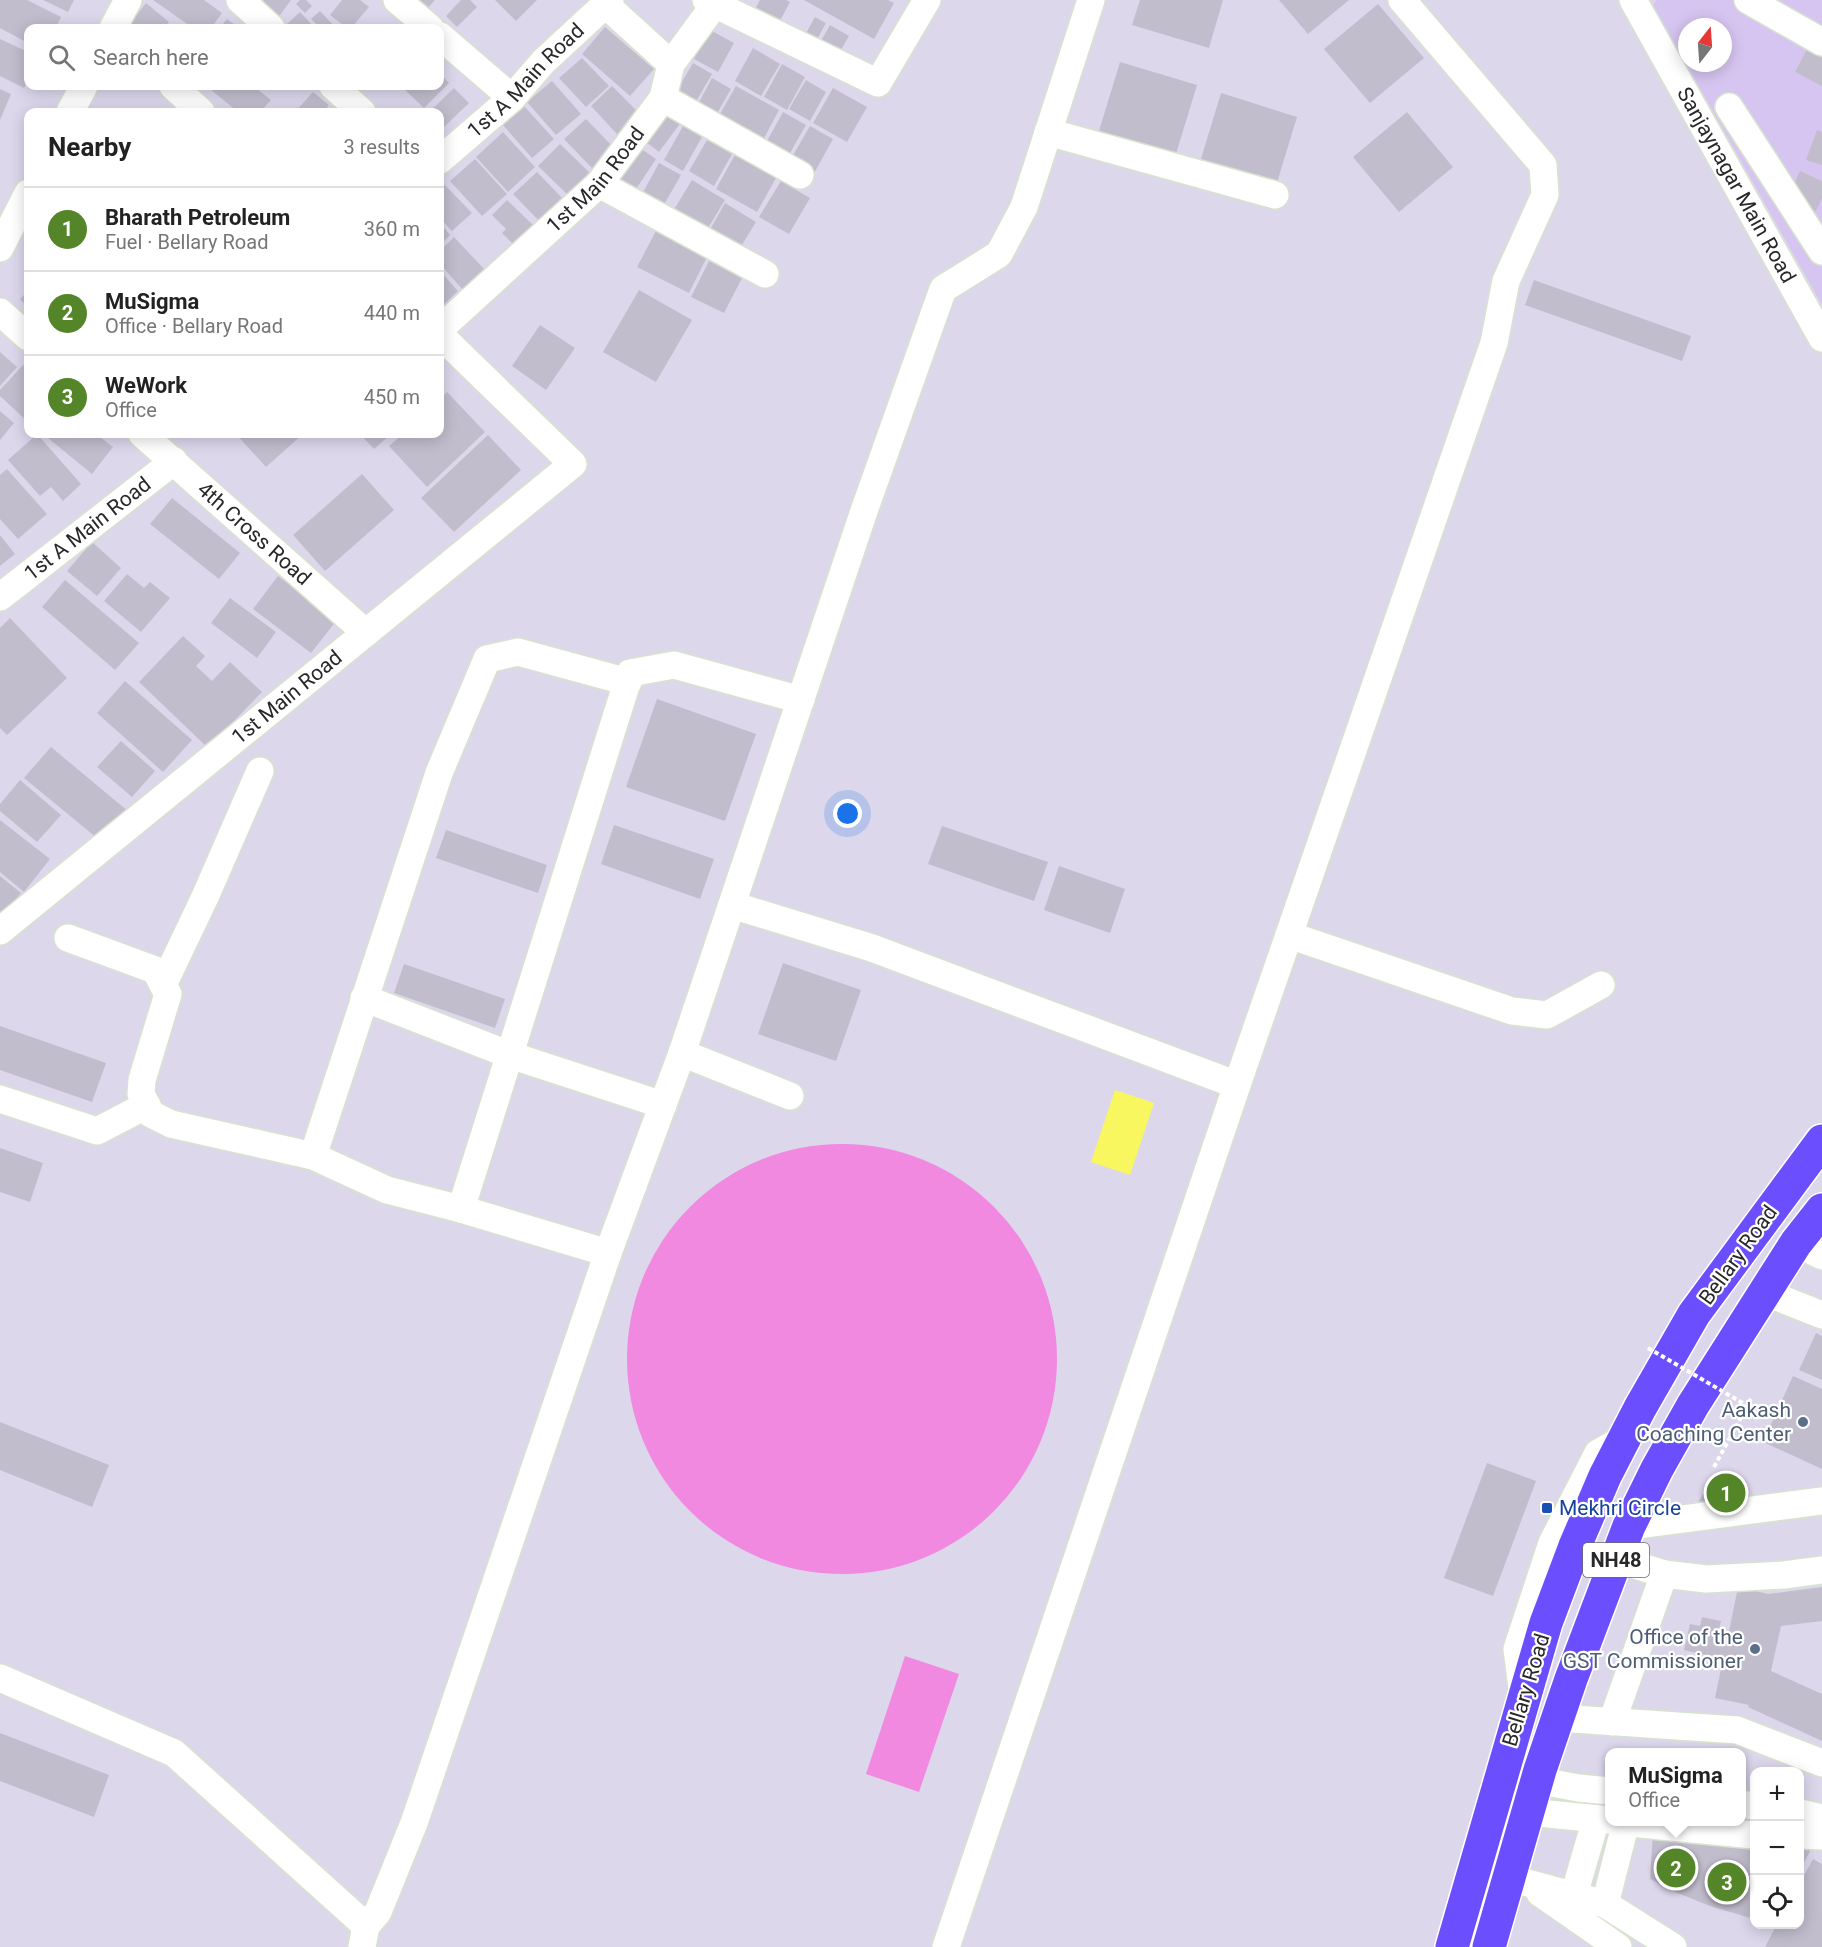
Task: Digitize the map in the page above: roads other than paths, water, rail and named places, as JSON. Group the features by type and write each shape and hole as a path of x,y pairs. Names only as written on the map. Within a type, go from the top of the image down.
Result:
{"highway":[{"name":"Bellary Road","path":"1452,1947 1546,1623 1605,1476 1694,1314 1822,1141"},
{"name":"Bellary Road","path":"1489,1947 1517,1877 1528,1812 1558,1718 1629,1526 1657,1469 1693,1405 1764,1292 1809,1250 1822,1211"}],"street":[{"path":"115,24 128,0"},
{"path":"240,0 267,24"},
{"path":"397,0 425,24"},
{"path":"711,2 878,83 927,0"},
{"path":"0,1678 174,1754 364,1937 378,1912 414,1823 608,1253 682,1053 864,511 943,289 999,254 1024,207 1090,0"},
{"path":"946,1947 1237,1085 1494,344 1506,281 1545,195 1543,165 1402,0"},
{"name":"Sanjaynagar Main Road","path":"1633,0 1822,338"},
{"path":"1748,0 1822,42"},
{"path":"608,2 672,64"},
{"name":"1st A Main Road","path":"444,157 512,98 543,62 608,2"},
{"name":"1st Main Road","path":"444,325 599,184 663,98 672,64 711,2"},
{"path":"444,39 512,98"},
{"path":"72,108 82,90"},
{"path":"177,90 197,108"},
{"path":"337,90 358,108"},
{"path":"663,98 800,175"},
{"path":"1729,107 1822,251"},
{"path":"1048,132 1275,195"},
{"path":"599,184 765,273"},
{"path":"0,248 24,201"},
{"path":"0,312 24,333"},
{"name":"1st Main Road","path":"0,931 573,464 444,339"},
{"name":"4th Cross Road","path":"147,438 366,633"},
{"name":"1st A Main Road","path":"0,597 174,461"},
{"path":"312,1156 439,773 487,659 518,652 628,682"},
{"path":"461,1209 630,674 674,664 801,700"},
{"path":"163,985 205,897 260,771"},
{"path":"732,905 872,948 1237,1085"},
{"path":"1289,935 1512,1011 1547,1015 1601,985"},
{"path":"68,938 155,970 168,994 142,1080 141,1094 152,1114 171,1124 312,1156 387,1190 461,1209 608,1253"},
{"path":"364,999 510,1055 663,1106"},
{"path":"682,1053 790,1096"},
{"path":"0,1099 97,1131 147,1105"},
{"path":"1764,1292 1822,1315"},
{"path":"1629,1526 1822,1501"},
{"path":"1616,1559 1664,1574 1706,1578 1784,1575 1822,1570"},
{"path":"1612,1722 1664,1574"},
{"path":"1558,1718 1737,1730 1822,1763"},
{"path":"1538,1780 1605,1791"},
{"path":"1528,1812 1605,1820"},
{"path":"1804,1814 1822,1818"},
{"path":"1574,1895 1606,1826"},
{"path":"1605,1904 1625,1826"},
{"path":"1666,1826 1750,1834"},
{"path":"1804,1835 1822,1836"},
{"path":"1517,1877 1605,1904 1673,1947"},
{"path":"1517,1877 1618,1947"}],"place":[{"name":"Aakash Coaching Center","path":"1803,1422"},
{"name":"Bharath Petroleum","path":"1726,1493"},
{"name":"Mekhri Circle","path":"1547,1508"},
{"name":"Office of the GST Commissioner","path":"1755,1649"},
{"name":"MuSigma","path":"1676,1868"},
{"name":"WeWork","path":"1727,1882"}]}
